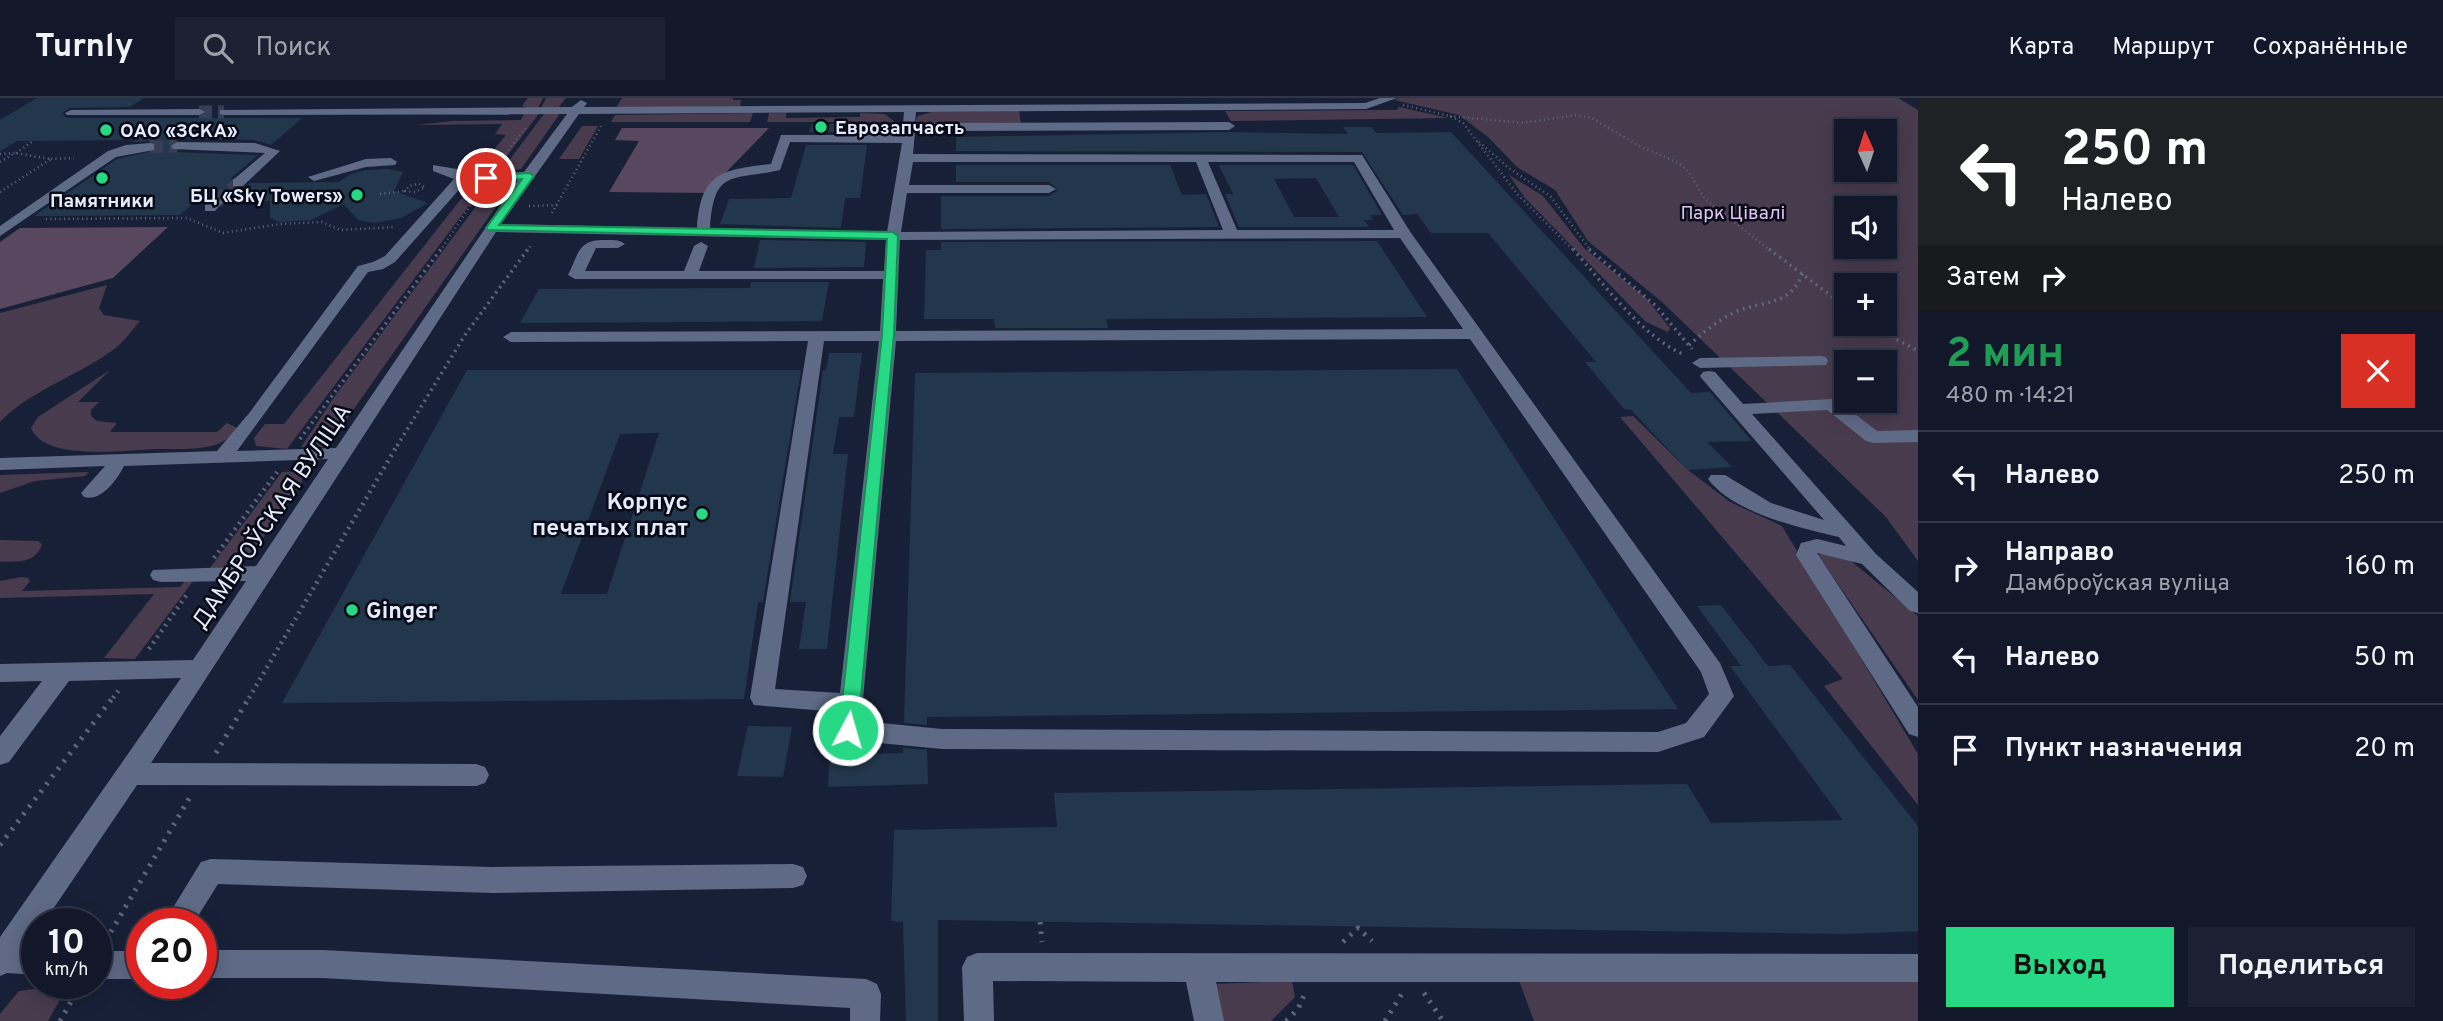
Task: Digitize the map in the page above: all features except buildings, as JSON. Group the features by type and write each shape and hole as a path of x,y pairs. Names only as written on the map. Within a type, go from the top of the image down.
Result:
{"street":[{"path":"96,98 71,113 199,112"},
{"path":"149,113 169,98"},
{"path":"418,110 428,98"},
{"path":"507,109 516,98"},
{"path":"224,112 507,109 540,111 580,104 610,110 910,109 1023,103 1337,102 1366,106 1388,100"},
{"name":"ДАМБРОЎСКАЯ ВУЛІЦА","path":"1,960 130,774 491,228 580,104"},
{"path":"907,158 1358,158 1404,234 1712,669 1722,696 1696,730 1657,742 942,739 848,730 888,335 893,236 907,158 910,109"},
{"path":"690,275 702,239 708,193 722,178 744,171 776,167 785,138 1229,126"},
{"path":"177,146 255,147 274,151 237,183"},
{"path":"0,232 112,154 126,149 150,147"},
{"path":"1200,158 1232,236"},
{"path":"314,177 366,163 391,162"},
{"path":"438,168 452,172 461,179 529,176"},
{"path":"223,456 273,394 363,269 390,259 461,179"},
{"path":"902,189 1049,190"},
{"path":"491,228 544,228 702,239 1404,234"},
{"path":"648,244 591,244 576,275 890,275"},
{"path":"511,337 1476,334"},
{"path":"817,336 762,698 851,703"},
{"path":"1705,370 1820,360"},
{"path":"1705,370 1869,559 1918,605"},
{"path":"1740,409 1831,404 1872,437 1918,436"},
{"path":"0,464 343,453"},
{"path":"91,493 113,470 118,459"},
{"path":"1718,479 1742,499 1787,518 1848,533"},
{"path":"1869,559 1817,546 1808,548 1806,555 1918,727"},
{"path":"161,575 262,573"},
{"path":"0,673 200,669"},
{"path":"0,755 63,671"},
{"path":"130,774 476,775"},
{"path":"187,908 211,871 492,880 793,876"},
{"path":"1,960 21,961"},
{"path":"217,964 323,964 866,994 865,1021"},
{"path":"979,1021 977,967 1918,968"},
{"path":"1198,967 1209,1021"}],"path":[{"path":"1388,100 1450,116 1492,122 1523,122 1575,115 1604,123 1641,147 1679,163 1689,172 1704,198 1721,213 1834,297"},
{"path":"112,934 416,413 465,335 544,228 610,110"},
{"path":"0,845 134,670 457,228 472,207 486,178 540,111"},
{"path":"1450,116 1463,123 1518,195 1551,225 1642,325 1668,348 1685,355 1705,370"},
{"path":"1474,138 1509,168 1550,197 1588,248 1657,306 1689,345 1705,370"},
{"path":"0,162 33,141"},
{"path":"0,154 15,153 51,159 0,192"},
{"path":"380,194 415,192 425,186 412,185 405,191"},
{"path":"60,219 187,218"},
{"path":"223,233 280,224 322,222 341,230 418,226"},
{"path":"1689,345 1714,323 1741,310 1792,294 1800,286 1803,272"},
{"path":"1890,336 1918,351"},
{"path":"1420,988 1443,1021"},
{"path":"60,1021 72,999"},
{"path":"1286,1021 1298,1009"}],"green space":[{"path":"528,98 543,98 538,108 541,108 546,98 566,98 558,108 559,115 521,169 499,174 547,110 541,111 494,173 483,173 480,167 506,135 495,134 502,124 416,125 453,121 521,120 527,108 522,106"},
{"path":"622,98 741,100 740,106 616,108"},
{"name":"Парк Цівалі","path":"1898,98 1918,110 1918,561 1886,517 1662,302 1588,241 1555,190 1517,167 1488,137 1459,115 1394,100"},
{"path":"1399,107 1449,118 1231,121 1225,111 1397,110"},
{"path":"1019,111 1021,123 914,123 918,116 932,112"},
{"path":"753,113 750,122 611,122 615,115"},
{"path":"769,113 786,113 786,118 885,114 895,122 767,122"},
{"path":"582,126 598,126 579,159 559,159"},
{"path":"1509,175 1543,196 1584,248 1646,298 1670,328 1668,332 1646,322 1525,198"},
{"path":"485,184 287,449 256,446 254,438 265,424 284,424 468,190"},
{"path":"480,201 500,201 330,443 324,447 301,447 335,396"},
{"path":"107,285 99,308 104,315 140,321 121,343 104,356 27,400 0,422 0,313"},
{"path":"110,370 78,402 99,402 91,410 91,416 97,421 117,423 110,432 217,432 227,423 237,428 219,444 192,449 88,452 52,446 39,439 31,428 38,417"},
{"path":"1633,416 1688,470 1730,502 1782,526 1918,754 1918,805 1824,686 1843,679 1620,417"},
{"path":"299,471 303,477 301,484 252,553 233,565 210,568 282,472"},
{"path":"89,472 85,476 35,481 0,493 0,475"},
{"path":"0,540 38,541 42,544 31,558 0,562"},
{"path":"1824,553 1851,561 1918,616 1918,700 1818,555"},
{"path":"22,577 30,581 22,591 180,587 188,577 196,577 135,659 104,658 154,594 0,598 0,581"},
{"path":"1518,978 1918,979 1918,1021 1534,1021"},
{"path":"1292,981 1295,997 1271,1021 1222,1021 1214,984"},
{"path":"19,991 21,999 60,999 48,1021 0,1021 0,1014"}],"shaded area":[{"path":"622,128 769,128 706,193 609,192 639,141 615,140"},
{"path":"168,227 113,278 0,309 0,242 20,228"}],"tunnel":[{"path":"199,112 224,112"},
{"path":"150,147 177,146"},
{"path":"216,202 238,183"}],"place":[{"name":"Еврозапчасть","path":"821,127"},
{"name":"ОАО «ЗСКА»","path":"106,130"},
{"name":"Памятники","path":"102,178"},
{"name":"БЦ «Sky Towers»","path":"357,195"},
{"name":"Корпус печатых плат","path":"702,514"},
{"name":"Ginger","path":"352,610"}],"route":[{"path":"486,178 529,176 491,228 893,236 888,335 848,730"}]}
